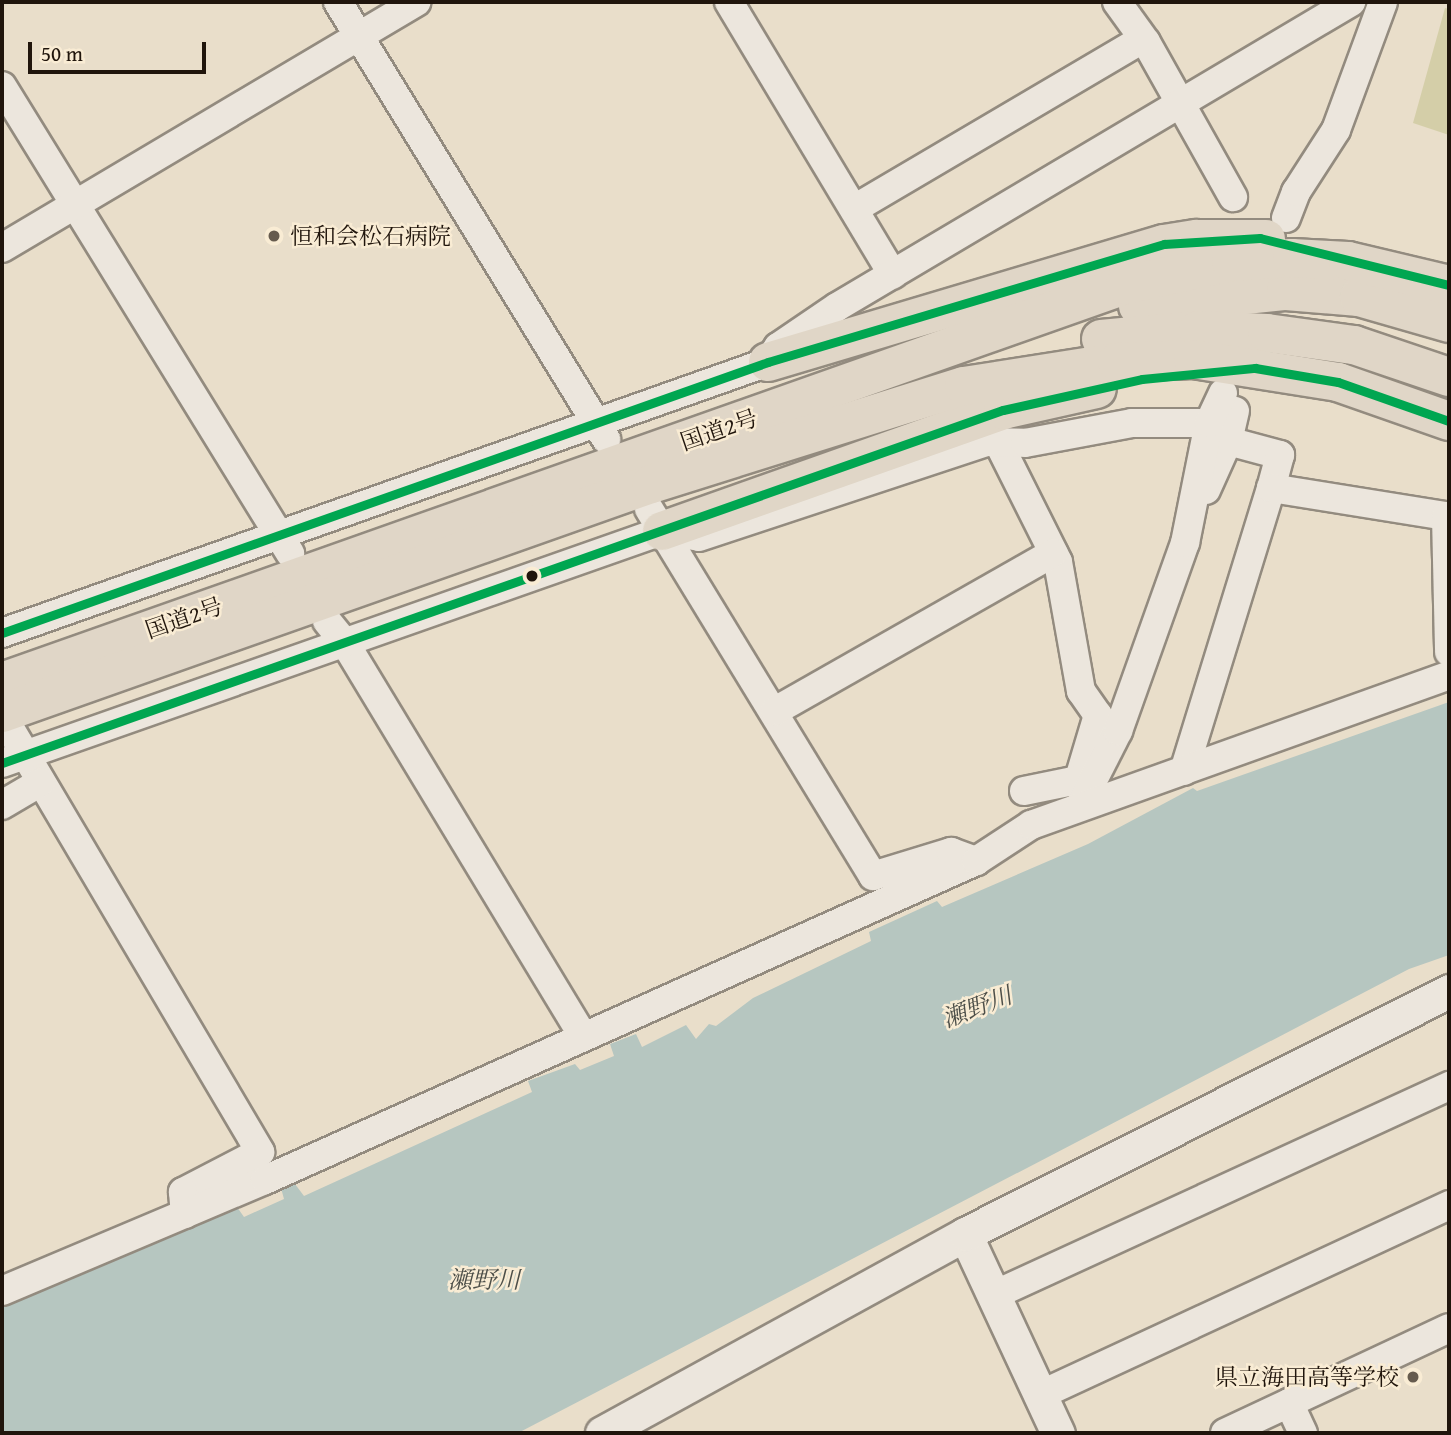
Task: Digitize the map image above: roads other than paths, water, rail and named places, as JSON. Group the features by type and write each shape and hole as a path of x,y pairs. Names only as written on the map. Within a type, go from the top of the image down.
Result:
{"highway":[{"path":"768,362 1164,244 1227,237 1290,253 1348,261 1449,285"},
{"path":"1290,253 1329,295 1359,297 1449,323"},
{"name":"国道2号","path":"2,682 1014,323 1216,295 1290,253"},
{"path":"654,508 898,390 1037,349 1198,330 1261,351 1302,376 1338,382 1449,421"},
{"path":"654,508 1003,410 1315,339 1354,345 1449,377"},
{"name":"国道2号","path":"10,741 654,508"}],"street":[{"path":"338,2 601,430"},
{"path":"2,248 416,2"},
{"path":"729,2 893,275"},
{"path":"1117,2 1143,39 1233,197"},
{"path":"2,633 285,544 601,430 768,362 778,347 893,275 1351,2"},
{"path":"1290,253 1296,191 1336,130 1383,2"},
{"path":"854,209 1143,39"},
{"path":"2,86 285,544"},
{"path":"1085,797 1118,731 1185,543 1189,514 1223,436 1229,402"},
{"path":"654,508 699,537 986,442 1025,443 1132,423 1223,436 1280,455 1178,773"},
{"path":"998,442 1053,552 1081,691 1098,715 1085,797"},
{"path":"1271,488 1446,516 1449,652"},
{"path":"185,1213 183,1192 260,1152 41,782 10,741 345,643 654,508"},
{"path":"654,508 698,595 775,711 873,876 951,852 976,861"},
{"path":"775,711 1053,552"},
{"path":"327,621 345,643 582,1035"},
{"path":"2,1291 185,1213 976,861 1031,824 1085,797 1178,773 1449,675"},
{"path":"2,805 41,782"},
{"path":"1024,791 1085,797"},
{"path":"602,1433 965,1234 1449,991"},
{"path":"993,1295 1449,1086"},
{"path":"1040,1395 1449,1205"},
{"path":"965,1234 1058,1433"},
{"path":"2,1274 71,1261"},
{"path":"1225,1433 1449,1328"},
{"path":"1289,1403 1303,1433"}],"water":[{"name":"瀬野川","path":"1449,702 1449,955 1409,969 518,1433 2,1433 2,1308 237,1207 244,1217 284,1199 281,1188 295,1184 304,1196 532,1092 528,1081 575,1064 580,1070 614,1056 610,1044 636,1034 642,1047 686,1025 696,1039 709,1024 716,1026 753,998 871,941 869,932 937,901 942,907 1088,844 1193,788 1197,791"}],"place":[{"name":"恒和会松石病院","path":"274,236"},
{"name":"県立海田高等学校","path":"1413,1377"}]}
